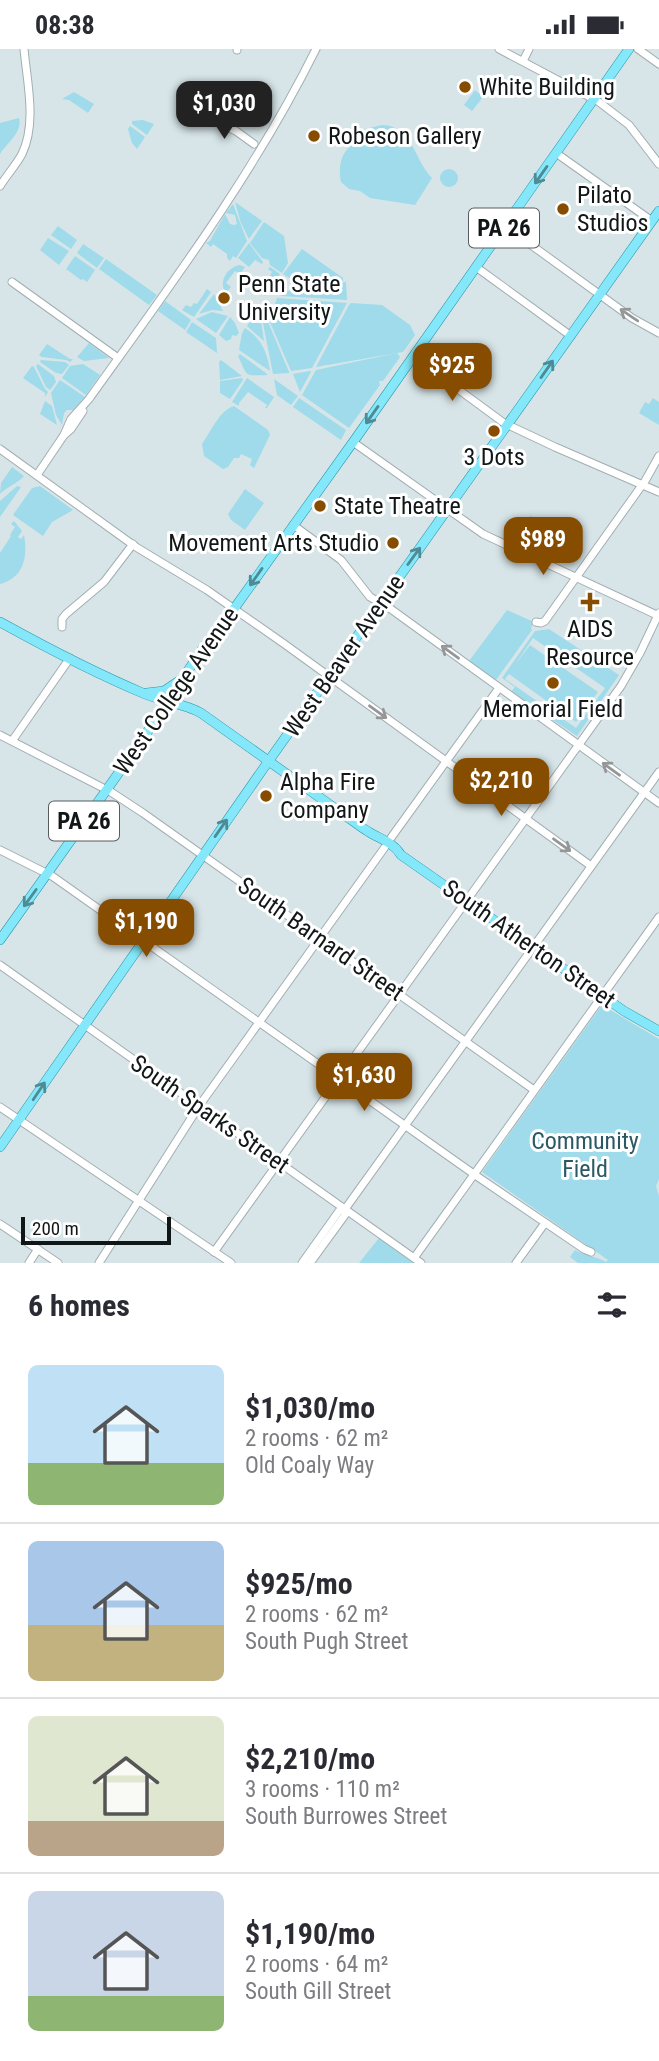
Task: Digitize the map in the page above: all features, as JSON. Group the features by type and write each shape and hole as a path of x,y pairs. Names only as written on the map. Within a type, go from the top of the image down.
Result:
{"main road":[{"name":"PA 26","path":"353,442 629,49"},
{"name":"West Beaver Avenue","path":"0,1147 268,761 659,211"},
{"name":"West College Avenue","path":"0,940 107,789 165,701 353,442"},
{"name":"South Atherton Street","path":"0,622 140,692 201,713 372,834 379,836 386,845 397,848 401,855 602,996 659,1031"},
{"path":"140,692 164,691 186,675"}],"street":[{"path":"0,186 18,160 27,139 29,107 24,49"},
{"path":"37,475 228,201 265,142 316,49"},
{"path":"499,49 594,99 629,125 659,163"},
{"path":"523,61 529,49"},
{"path":"638,49 659,64"},
{"path":"207,117 236,131 254,144"},
{"path":"556,153 652,221"},
{"path":"505,226 632,318 659,334"},
{"path":"476,267 571,336"},
{"path":"12,282 118,358"},
{"path":"413,356 508,424 659,492"},
{"path":"214,1252 624,680 659,615 485,535 353,442"},
{"path":"0,449 133,544 234,609 591,866"},
{"path":"536,622 545,621 659,456"},
{"path":"293,525 342,562 370,597 659,803"},
{"path":"62,627 62,619 66,614 104,582 133,544"},
{"path":"12,741 70,659"},
{"path":"99,1263 199,1106 499,688"},
{"name":"South Barnard Street","path":"0,735 107,789 534,1090"},
{"path":"310,1263 345,1215 345,1209 659,772"},
{"path":"0,850 47,873 474,1174 592,1252"},
{"path":"417,1261 474,1174 659,917"},
{"name":"South Sparks Street","path":"0,965 417,1261"},
{"path":"0,1107 231,1263"},
{"path":"302,1263 339,1211 345,1209"},
{"path":"516,1263 545,1223"},
{"path":"0,1224 58,1263"},
{"path":"29,1263 38,1249"}],"green space":[{"path":"475,90 483,97 472,111 464,105"},
{"path":"74,92 94,104 88,113 69,100 62,99"},
{"path":"19,118 17,133 0,154 0,123"},
{"path":"143,120 154,124 147,135 132,124 132,121"},
{"path":"382,125 392,127 407,137 432,178 415,205 370,198 360,191 349,189 341,182 342,158 355,136 365,129"},
{"path":"130,126 145,137 137,149 132,143 128,129"},
{"path":"449,169 457,174 458,178 453,186 449,187 441,182 440,178 445,170"},
{"path":"235,202 262,221 249,239 241,223"},
{"path":"233,204 247,241 236,258 233,256 230,261 227,254 213,244 211,247 206,243 210,241 225,214 230,224 237,224 235,215 226,213"},
{"path":"264,222 284,236 288,263 282,273 270,265 269,260 262,258 250,243"},
{"path":"58,226 77,240 71,249 51,235"},
{"path":"48,238 69,251 59,265 40,250"},
{"path":"249,243 262,264 255,260 249,267 238,258"},
{"path":"83,244 104,258 97,268 77,253"},
{"path":"302,249 343,278 343,281 312,285 298,282 283,274"},
{"path":"75,256 95,270 87,282 66,269"},
{"path":"106,259 157,295 149,305 99,269"},
{"path":"235,266 245,267 240,274 235,271 226,283 231,287 226,293 223,284 225,276"},
{"path":"270,267 280,274 265,296 262,294 272,272 268,269"},
{"path":"346,282 347,300 281,296 280,292"},
{"path":"207,289 211,292 194,317 182,310 186,305 191,307 194,303 197,304"},
{"path":"214,294 223,311 212,310 199,314"},
{"path":"277,298 347,303 312,368 291,371 266,313 274,307"},
{"path":"165,301 191,320 185,330 158,311"},
{"path":"349,305 382,305 410,325 415,335 403,352 316,367"},
{"path":"212,312 228,316 216,333 196,319"},
{"path":"255,315 260,315 264,341 247,326"},
{"path":"230,317 239,333 226,341 219,335"},
{"path":"266,317 289,373 273,374 262,318"},
{"path":"192,322 216,338 217,353 186,332"},
{"path":"245,328 263,347 270,371 239,350"},
{"path":"89,343 109,358 84,361 77,357"},
{"path":"47,344 73,359 70,362 42,357 39,355"},
{"path":"397,353 400,357 383,381 379,381 380,385 349,428 302,395 316,370"},
{"path":"240,354 267,375 249,375 238,356"},
{"path":"221,360 242,376 220,380"},
{"path":"40,362 65,362 69,365 62,374 56,373"},
{"path":"38,364 54,376 56,382 50,390 36,366"},
{"path":"83,364 100,375 86,395 62,378 70,366"},
{"path":"32,366 48,392 45,397 45,393 23,378"},
{"path":"311,372 300,392 293,374"},
{"path":"242,378 230,399 220,393 220,381"},
{"path":"247,378 274,397 267,408 267,405 248,392 239,406 232,402"},
{"path":"274,379 298,396 291,405 277,395"},
{"path":"60,380 85,397 73,410 64,413 62,425 56,415 51,393"},
{"path":"299,398 346,430 341,440 293,407"},
{"path":"653,398 659,402 659,425 639,413 645,402 649,404"},
{"path":"45,401 52,406 57,425 40,414"},
{"path":"234,406 268,430 270,435 254,468 250,465 252,459 241,454 223,469 204,456 202,444 220,416"},
{"path":"12,467 24,476 0,494 1,483"},
{"path":"17,486 21,487 0,517 0,501"},
{"path":"40,486 73,510 52,522 43,536 13,515 32,488"},
{"path":"245,489 264,503 245,530 231,520 228,514"},
{"path":"530,516 535,518 535,521 520,543 514,542 513,539"},
{"path":"14,521 22,531 18,537 21,539 24,535 24,558 14,577 0,584 0,553 15,527 11,524"},
{"path":"507,610 534,622 532,630 496,680 469,661"},
{"path":"549,629 619,675 577,736 511,692 515,687 502,678 535,631","holes":["533,638 605,688 576,728 505,679 509,674 576,722 598,692 530,645 515,665"]},
{"name":"Community Field","path":"602,1005 659,1039 659,1179 656,1186 659,1196 659,1263 578,1263 570,1257 575,1250 606,1262 608,1260 482,1172"},
{"path":"379,1238 415,1263 359,1263"}],"place":[{"name":"White Building","path":"465,87"},
{"name":"Robeson Gallery","path":"314,136"},
{"name":"Pilato Studios","path":"563,209"},
{"name":"Penn State University","path":"224,298"},
{"name":"3 Dots","path":"494,431"},
{"name":"State Theatre","path":"320,506"},
{"name":"Movement Arts Studio","path":"393,543"},
{"name":"AIDS Resource","path":"590,602"},
{"name":"Memorial Field","path":"553,683"},
{"name":"Alpha Fire Company","path":"266,796"}]}
